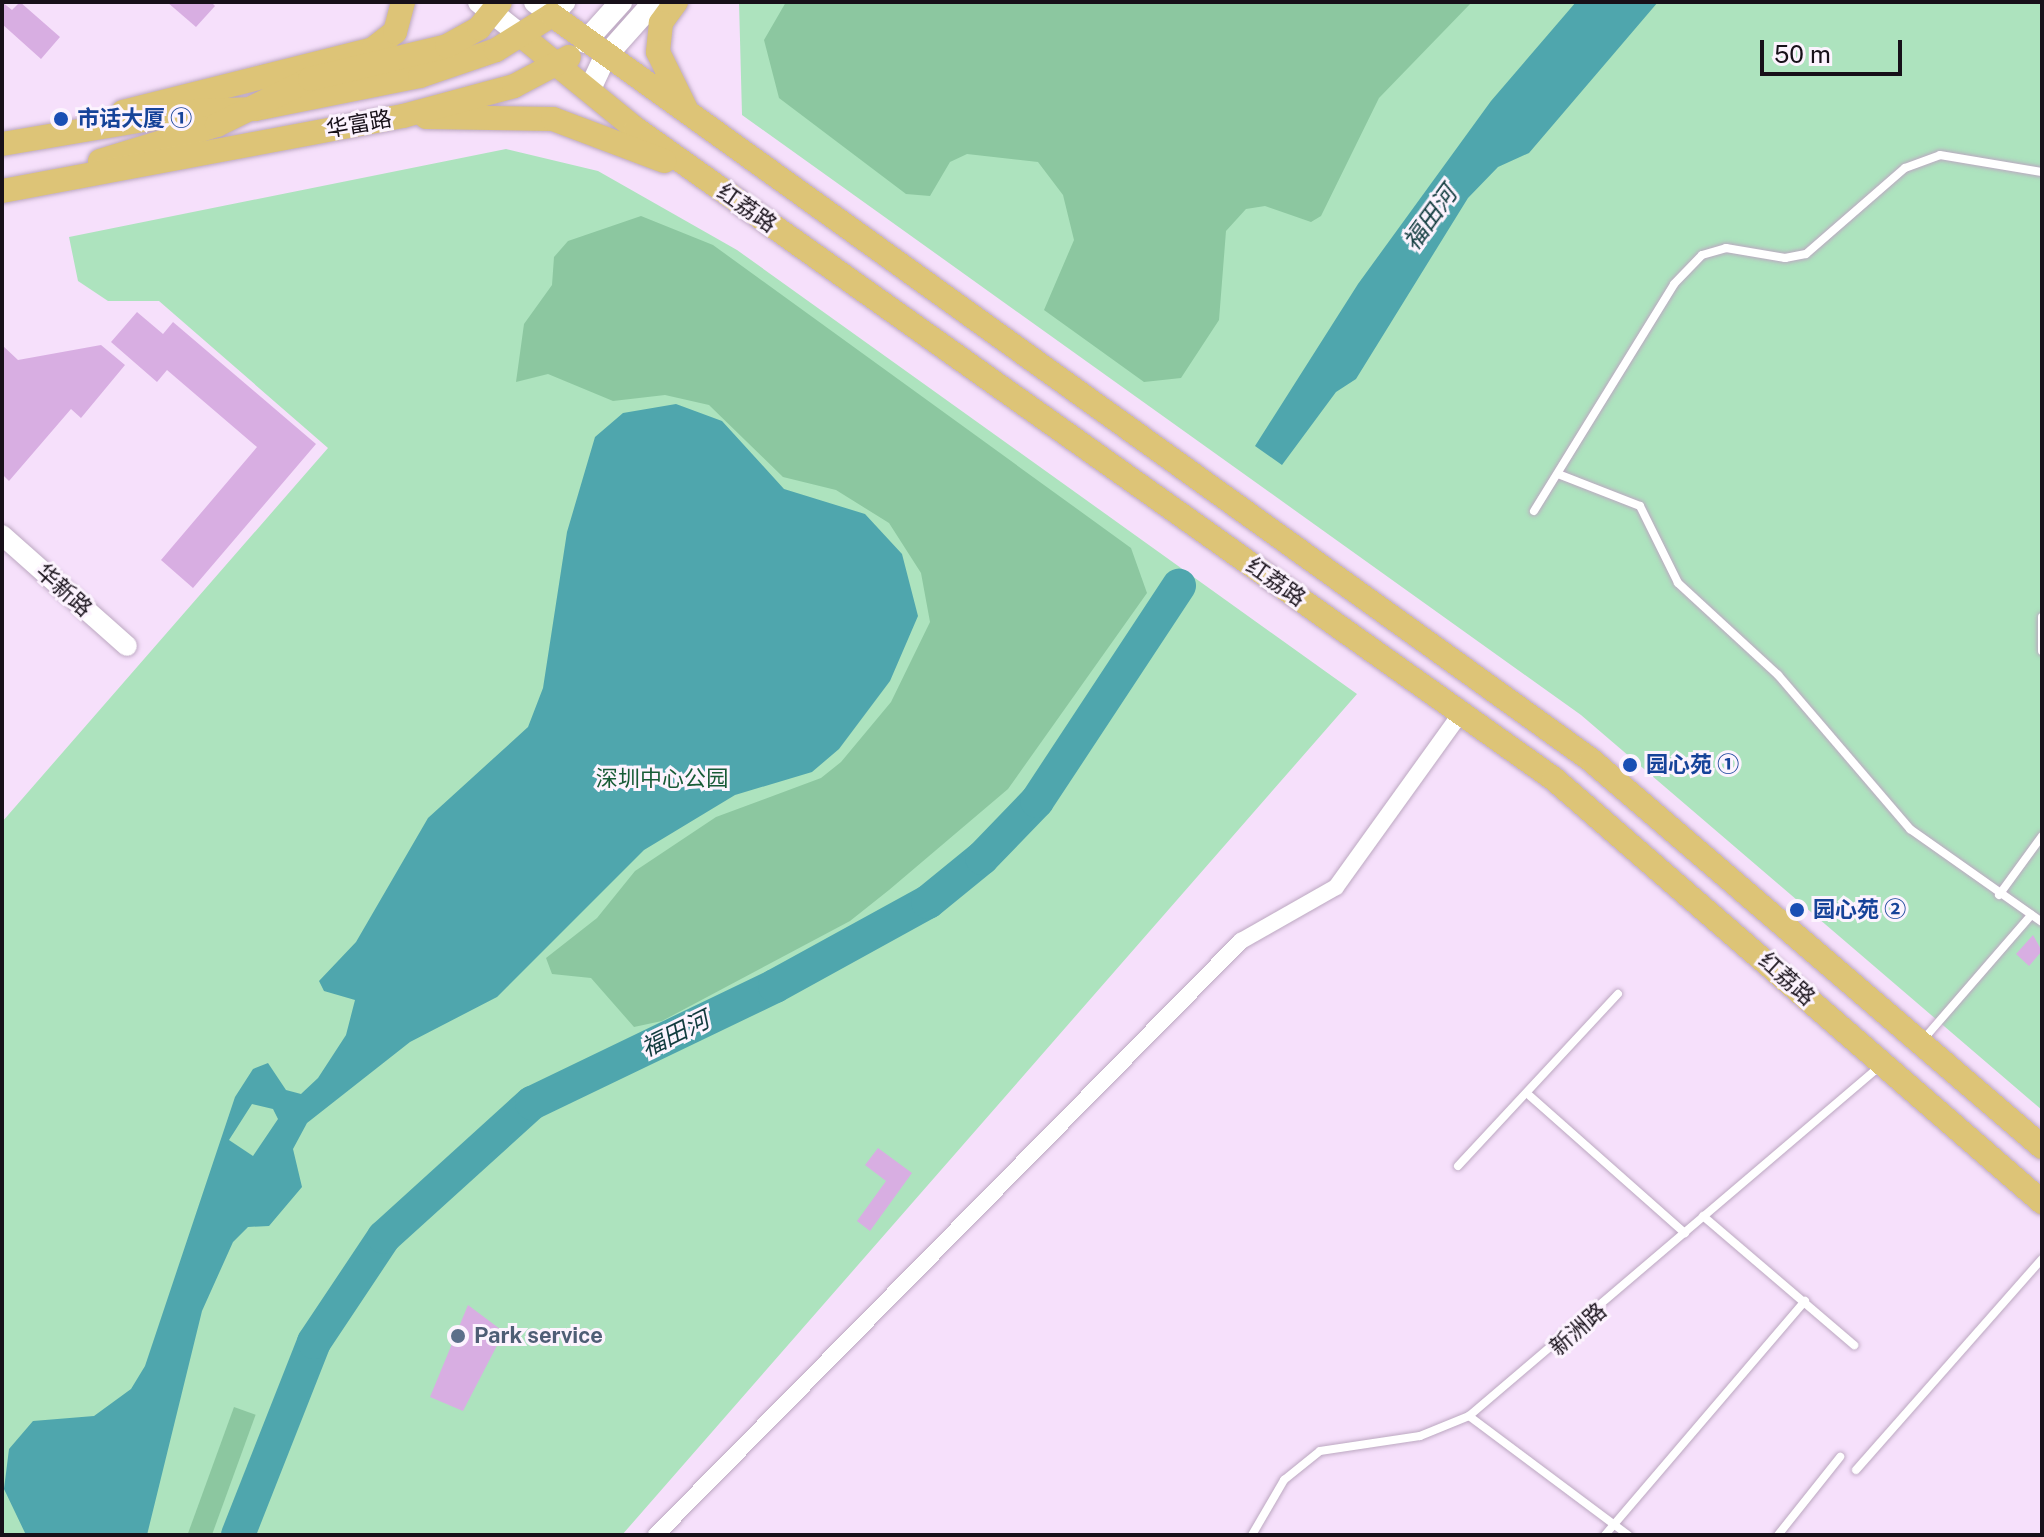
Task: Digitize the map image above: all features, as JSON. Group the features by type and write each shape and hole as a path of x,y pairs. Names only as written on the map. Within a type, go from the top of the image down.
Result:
{"main road":[{"path":"74,130 158,99 373,49 395,32 403,2"},
{"name":"华富路","path":"2,191 403,116 496,92 557,65 585,42 621,2"},
{"path":"589,91 605,57 654,2"},
{"path":"676,2 661,23 658,52 698,126"},
{"name":"华富路","path":"66,178 119,152 255,109 310,79 447,46 490,6"},
{"name":"红荔路","path":"490,6 589,91 707,180 1590,806 2042,1202"},
{"name":"华富路","path":"2,144 74,130 255,109 447,69 523,37 550,6"},
{"name":"红荔路","path":"550,6 585,42 698,126 1601,767 2042,1147"},
{"path":"403,116 553,119 707,180"}],"street":[{"name":"华新路","path":"2,535 127,646"},
{"path":"656,1535 1241,941 1336,887 1461,713"}],"lane":[{"path":"1534,511 1674,284 1702,255 1726,248 1785,258 1806,254 1896,174 1940,155 2042,172"},
{"path":"1558,474 1640,506 1666,565 1722,631 1778,675 1910,829 1999,895 2042,922"},
{"path":"2042,617 2042,651"},
{"path":"1999,895 2042,836"},
{"path":"1921,1042 2031,915"},
{"path":"1458,1166 1530,1096 1618,994"},
{"name":"新洲路","path":"1252,1535 1284,1480 1320,1451 1420,1436 1469,1416 1882,1063"},
{"path":"1530,1096 1685,1233"},
{"path":"1703,1216 1854,1345"},
{"path":"1856,1470 2042,1259"},
{"path":"1605,1535 1805,1301"},
{"path":"1469,1416 1628,1535"},
{"path":"1778,1535 1840,1457"}],"green space":[{"path":"739,2 2042,2 2042,1110 1581,715 742,115"},
{"name":"深圳中心公园","path":"506,149 598,171 737,250 1357,694 622,1535 2,1535 2,822 328,448 159,301 108,301 78,281 69,237"}],"shaded area":[{"path":"786,2 1472,2 1379,98 1321,216 1311,222 1265,206 1246,209 1226,231 1219,320 1181,378 1144,382 1044,310 1074,240 1063,195 1038,162 967,154 950,162 930,196 906,194 779,98 764,40"},
{"path":"641,216 713,245 1131,548 1147,593 1008,789 889,890 850,921 662,1021 634,1027 591,978 552,974 546,958 597,918 635,871 716,817 821,778 841,762 891,702 930,622 921,573 889,523 836,490 783,477 709,405 665,395 613,401 548,374 516,382 524,324 552,285 554,257 568,241"},
{"path":"234,1407 256,1415 212,1535 187,1535"}],"water":[{"path":"1576,2 1658,2 1529,153 1498,167 1468,198 1356,379 1336,392 1282,465 1255,446 1358,284 1491,101"},
{"path":"676,404 722,421 784,489 865,514 902,554 918,616 890,681 839,749 812,772 735,795 644,850 497,997 410,1042 307,1123 293,1149 302,1187 269,1226 248,1227 233,1242 202,1311 147,1535 26,1535 4,1489 9,1449 33,1421 94,1416 131,1389 145,1366 235,1097 253,1069 268,1063 286,1090 301,1094 318,1078 346,1035 355,1000 324,991 319,981 356,942 428,818 528,727 543,688 567,532 595,437 623,413","holes":["252,1104 273,1109 278,1119 253,1156 229,1140"]}],"building":[{"path":"2,2 12,10 20,2 60,37 41,59 2,24"},
{"path":"167,2 211,2 215,6 196,27"},
{"path":"137,312 163,334 173,322 316,444 193,588 161,560 257,447 167,370 157,382 111,342"},
{"path":"2,345 18,360 101,345 125,365 81,418 71,409 9,481 2,474"},
{"path":"2033,935 2042,951 2029,966 2016,954"},
{"path":"878,1148 912,1173 870,1231 857,1221 886,1181 865,1165"},
{"path":"468,1305 504,1332 463,1411 430,1397"}],"waterway":[{"name":"福田河","path":"238,1535 314,1342 384,1237 532,1103 775,986 928,902 982,858 1037,801 1179,586"}],"place":[{"name":"市话大厦 ①","path":"61,119"},
{"name":"园心苑 ①","path":"1630,765"},
{"name":"园心苑 ②","path":"1797,910"},
{"name":"Park service","path":"458,1336"}]}
